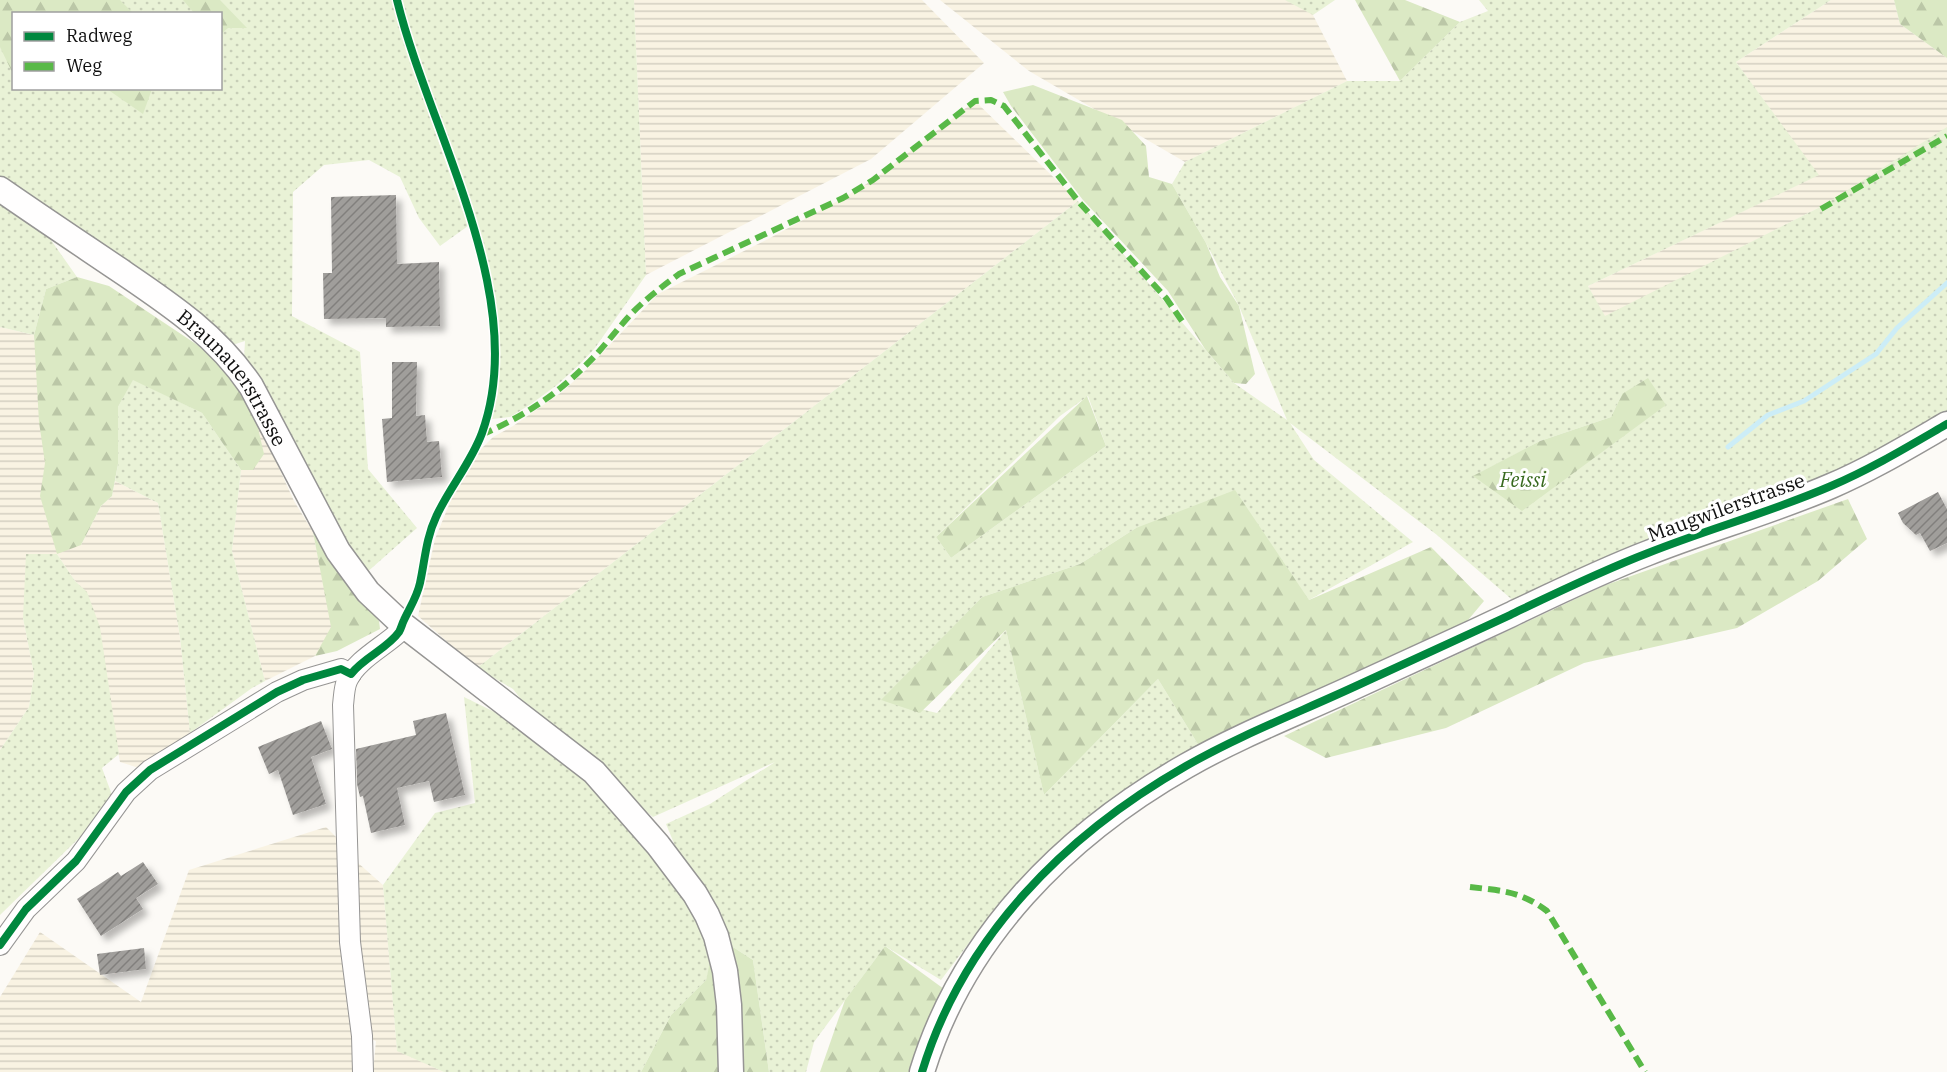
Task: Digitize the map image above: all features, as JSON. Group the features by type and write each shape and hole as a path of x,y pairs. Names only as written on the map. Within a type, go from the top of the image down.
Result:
{"street":[{"name":"Braunauerstrasse","path":"0,189 195,322 224,351 257,396 328,532 348,566 378,604 594,772 651,837 695,894 716,936 725,971 729,1005 731,1072"},
{"name":"Maugwilerstrasse","path":"922,1072 940,1020 986,940 1013,905 1042,874 1077,841 1112,813 1188,765 1581,581 1648,552 1830,487 1868,469 1947,424"},
{"path":"363,1072 362,1036 350,942 342,717 346,682 351,674 399,633 402,624"},
{"path":"0,945 26,909 76,861 120,799 150,770 293,684 341,669 351,674"}],"shaded area":[{"path":"634,0 922,0 984,63 871,159 646,275"},
{"path":"940,0 1296,0 1313,15 1347,81 1185,162 1029,71"},
{"path":"1831,0 1894,0 1900,24 1947,58 1947,133 1824,205 1605,317 1588,286 1818,175 1736,62"},
{"path":"975,101 1078,201 477,668 418,616 435,539 453,495 478,452 493,437 562,392 658,294 770,238 873,180"},
{"path":"0,327 34,335 46,463 81,545 101,506 112,496 115,481 158,503 180,637 190,733 142,769 120,762 87,593 75,581 57,554 23,618 34,674 29,707 0,750"},
{"path":"255,415 294,501 313,532 332,628 315,656 265,681 232,551 241,470 253,470"},
{"path":"326,827 347,848 348,854 383,885 397,1050 444,1072 373,1072 376,1041 362,1036 357,1072 0,1072 0,997 40,932 141,1002 189,870"}],"green space":[{"path":"0,0 393,0 412,65 468,226 440,246 419,218 400,177 369,160 324,165 293,192 292,316 360,352 368,469 417,528 365,574 244,360 245,341 232,345 185,301 0,179"},
{"path":"0,0 120,0 132,12 12,12 12,72 0,47"},
{"path":"183,0 220,0 247,28 228,28 222,33 222,12 193,12"},
{"path":"402,0 634,0 646,275 595,348 579,365 557,385 510,417 492,419 498,392 498,346 489,269 481,235 421,68"},
{"path":"1285,0 1335,0 1313,15"},
{"path":"1355,0 1405,0 1460,22 1400,81"},
{"path":"1479,0 1831,0 1736,62 1819,175 1588,286 1605,316 1824,205 1947,127 1947,416 1892,448 1516,603 1437,535 1290,423 1314,460 1413,542 1309,600 1136,528 1080,564 982,597 882,700 937,713 1006,630 1044,795 1158,679 1199,746 999,903 941,980 885,946 814,1042 806,1072 769,1072 753,960 716,936 695,894 666,824 710,804 775,762 653,817 553,740 513,689 477,668 1078,201 1234,383 1287,420 1239,306 1172,184 1185,162 1347,81 1400,81 1460,22 1488,11","holes":["1622,394 1666,405 1474,476 1540,441 1611,417","1088,396 1106,446 951,558 936,537 1060,416"]},
{"path":"1894,0 1947,0 1947,58 1900,24"},
{"path":"1033,85 1122,120 1146,146 1149,177 1172,184 1206,243 1220,277 1239,306 1255,374 1246,384 1234,383 1205,349 1168,291 1083,200 1011,106 1003,92"},
{"path":"108,90 152,90 143,114"},
{"path":"0,200 46,233 77,277 46,289 34,335 0,327"},
{"path":"77,277 109,286 199,346 228,373 255,415 264,454 253,470 241,470 202,413 133,380 118,407 118,464 112,496 101,506 81,545 57,554 40,496 45,463 39,422 34,335 46,289"},
{"name":"Feissi","path":"1648,378 1666,405 1522,511 1473,476 1540,441 1611,417 1622,394"},
{"path":"133,379 202,413 241,470 232,551 265,681 190,733 180,637 158,503 115,481 118,464 118,407"},
{"path":"1087,396 1106,446 951,558 936,537"},
{"path":"1235,490 1309,600 1431,547 1484,601 1463,626 1199,746 1158,679 1044,795 1006,630 920,713 881,700 982,597 1080,564 1136,528"},
{"path":"1848,499 1867,539 1818,581 1737,628 1584,663 1446,728 1326,758 1284,736 1603,586"},
{"path":"313,532 379,621 380,629 337,651 315,656 331,627"},
{"path":"26,554 57,554 75,581 87,592 100,627 119,754 102,768 115,803 0,915 0,750 29,707 34,674 23,618"},
{"path":"464,697 517,723 601,787 694,904 713,956 706,980 671,1015 641,1072 444,1072 397,1051 383,885 435,813 475,803"},
{"path":"716,936 753,960 769,1072 641,1072 671,1015 706,980"},
{"path":"885,946 944,989 914,1072 820,1072 845,1000"}],"building":[{"path":"396,195 397,264 439,262 440,326 386,327 386,318 324,319 323,273 332,273 331,197"},
{"path":"392,362 417,362 416,416 425,415 427,442 439,441 442,477 387,482 382,419 392,418"},
{"path":"1938,492 1947,509 1947,543 1930,551 1920,533 1916,535 1903,523 1898,513"},
{"path":"446,713 465,795 434,802 429,781 397,788 405,825 371,833 363,796 360,797 357,784 356,749 416,735 413,721"},
{"path":"321,721 332,749 311,757 326,804 293,815 278,770 269,774 258,747"},
{"path":"143,862 158,884 136,898 143,909 101,936 77,899 118,872 121,876"},
{"path":"144,948 146,969 100,975 97,954"}],"waterway":[{"path":"1728,447 1768,415 1804,401 1876,354 1897,328 1947,283"}],"marked path":[{"path":"481,435 523,414 561,388 591,360 638,307 679,274 843,198 873,180 975,101 991,100 1004,106 1078,201 1166,298 1184,324"},
{"path":"1821,209 1947,136"},
{"path":"1470,887 1502,891 1519,896 1547,911 1645,1072"}],"cycle path":[{"path":"0,945 26,909 76,861 126,792 150,770 277,692 303,680 341,669 351,674 400,631 415,597 433,525 441,506 472,455 482,433 494,381 494,327 485,271 470,215 412,51 397,0"},
{"path":"922,1072 940,1023 964,977 992,934 1024,894 1060,858 1099,824 1142,793 1227,744 1453,642 1579,582 1671,544 1831,486 1875,465 1947,424"}]}
